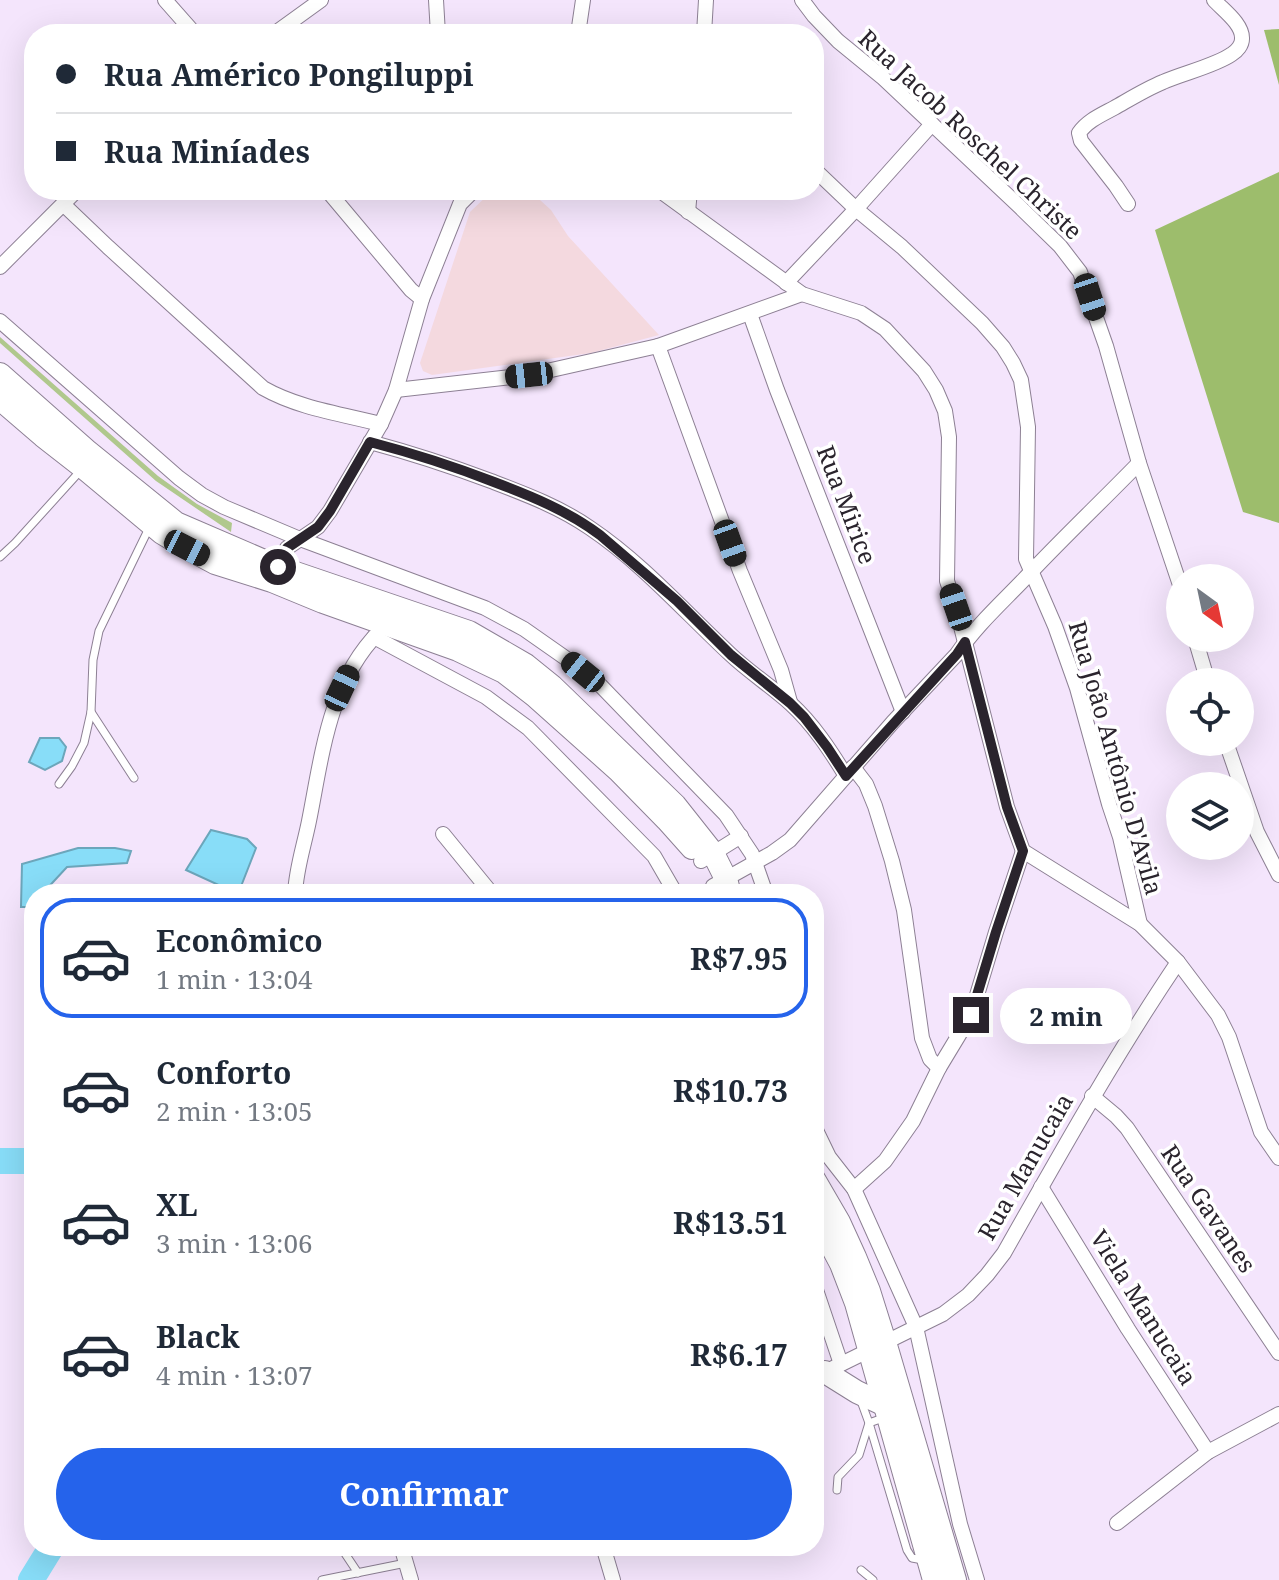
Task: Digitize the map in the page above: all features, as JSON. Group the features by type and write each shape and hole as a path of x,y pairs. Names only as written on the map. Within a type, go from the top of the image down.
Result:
{"main road":[{"path":"0,374 86,450 176,523 275,574 381,617 464,641 535,696 619,771 707,857 719,884"},
{"path":"0,399 162,533 215,563 275,574"},
{"path":"824,1196 855,1257 878,1346 955,1580"},
{"path":"824,1232 878,1346 881,1415 931,1570"},
{"path":"827,1370 881,1415"}],"street":[{"path":"165,0 186,24"},
{"path":"288,24 321,0"},
{"path":"436,0 437,24"},
{"path":"579,24 583,0"},
{"path":"705,24 706,0"},
{"name":"Rua Jacob Roschel Christe","path":"802,0 822,24"},
{"path":"1128,204 1081,141 1079,133 1099,116 1138,94 1225,58 1239,48 1242,35 1238,27 1214,0"},
{"name":"Rua Jacob Roschel Christe","path":"824,26 882,77 1060,246 1080,272 1173,564"},
{"path":"786,283 932,124"},
{"name":"Rua João Antônio D'Avila","path":"824,179 965,306 1003,347 1021,380 1028,446 1026,559 1077,688 1120,837 1140,924"},
{"path":"0,267 67,200"},
{"path":"335,200 422,299"},
{"path":"275,574 287,548 318,527 330,511 381,424 396,390 422,299 458,200"},
{"path":"672,200 802,294 861,313 885,329 924,371 945,411 949,437 947,581 1007,807 1023,851 1140,924 1178,962 1218,1015 1229,1037 1261,1132 1279,1158"},
{"path":"688,212 689,200"},
{"path":"63,204 263,388 291,401 381,424"},
{"path":"396,390 529,375 658,346 802,294"},
{"name":"Rua Mirice","path":"750,314 903,712"},
{"path":"0,321 190,487 224,507 300,539 485,608 524,629 564,657 601,686 710,797 741,836 763,884"},
{"path":"658,346 740,571 781,670 790,703"},
{"path":"370,442 453,466 523,493 589,527 677,601 731,655 790,703 850,772 866,784 886,837 904,910 922,1038 930,1059 939,1068"},
{"path":"726,884 790,840 965,642 1139,463"},
{"path":"464,641 485,608"},
{"path":"296,884 323,742 350,670 381,617 528,728 654,856 670,884"},
{"path":"1231,756 1257,832 1279,875"},
{"path":"443,834 484,884"},
{"path":"707,857 741,836"},
{"path":"854,1189 885,1161 913,1121 939,1068 971,1015 1023,851"},
{"name":"Rua Manucaia","path":"827,1370 943,1314 987,1275 1004,1253 1132,1030 1178,962"},
{"name":"Rua Gavanes","path":"1092,1096 1127,1128 1279,1353"},
{"path":"824,1147 854,1189 916,1327 960,1524 977,1580"},
{"name":"Viela Manucaia","path":"1041,1187 1208,1452"},
{"path":"824,1350 827,1370"},
{"path":"1117,1523 1208,1452 1279,1414"},
{"path":"404,1556 411,1580"},
{"path":"606,1556 613,1580"}],"lane":[{"path":"0,557 84,468"},
{"path":"59,784 84,743 91,712 93,660 99,631 151,524"},
{"path":"91,712 134,778"},
{"path":"837,1490 838,1477 859,1455 881,1415"},
{"path":"347,1556 358,1573"},
{"path":"322,1580 406,1563"},
{"path":"861,1570 873,1580"}],"shaded area":[{"path":"483,200 540,200 551,210 568,236 659,335 591,353 432,375 423,371 420,363 470,212"}],"green space":[{"path":"1279,29 1279,85 1264,30"},
{"path":"1279,172 1279,523 1243,512 1155,230"},
{"path":"0,337 158,476 197,504 232,523 231,532 156,481 0,343"}],"water":[{"path":"40,738 59,738 66,747 62,761 45,770 29,762"},
{"path":"211,830 247,839 256,848 242,884 216,884 186,870"},
{"path":"78,848 131,851 127,863 67,867 51,884 24,884 24,907 21,907 22,864"}],"waterway":[{"path":"0,1161 24,1161"},
{"path":"31,1580 46,1556"}],"route":[{"path":"278,567 287,548 318,527 330,511 370,442 453,466 545,502 600,535 677,601 731,655 790,703 804,717 846,776 965,642 1007,807 1023,851 971,1015"}]}
